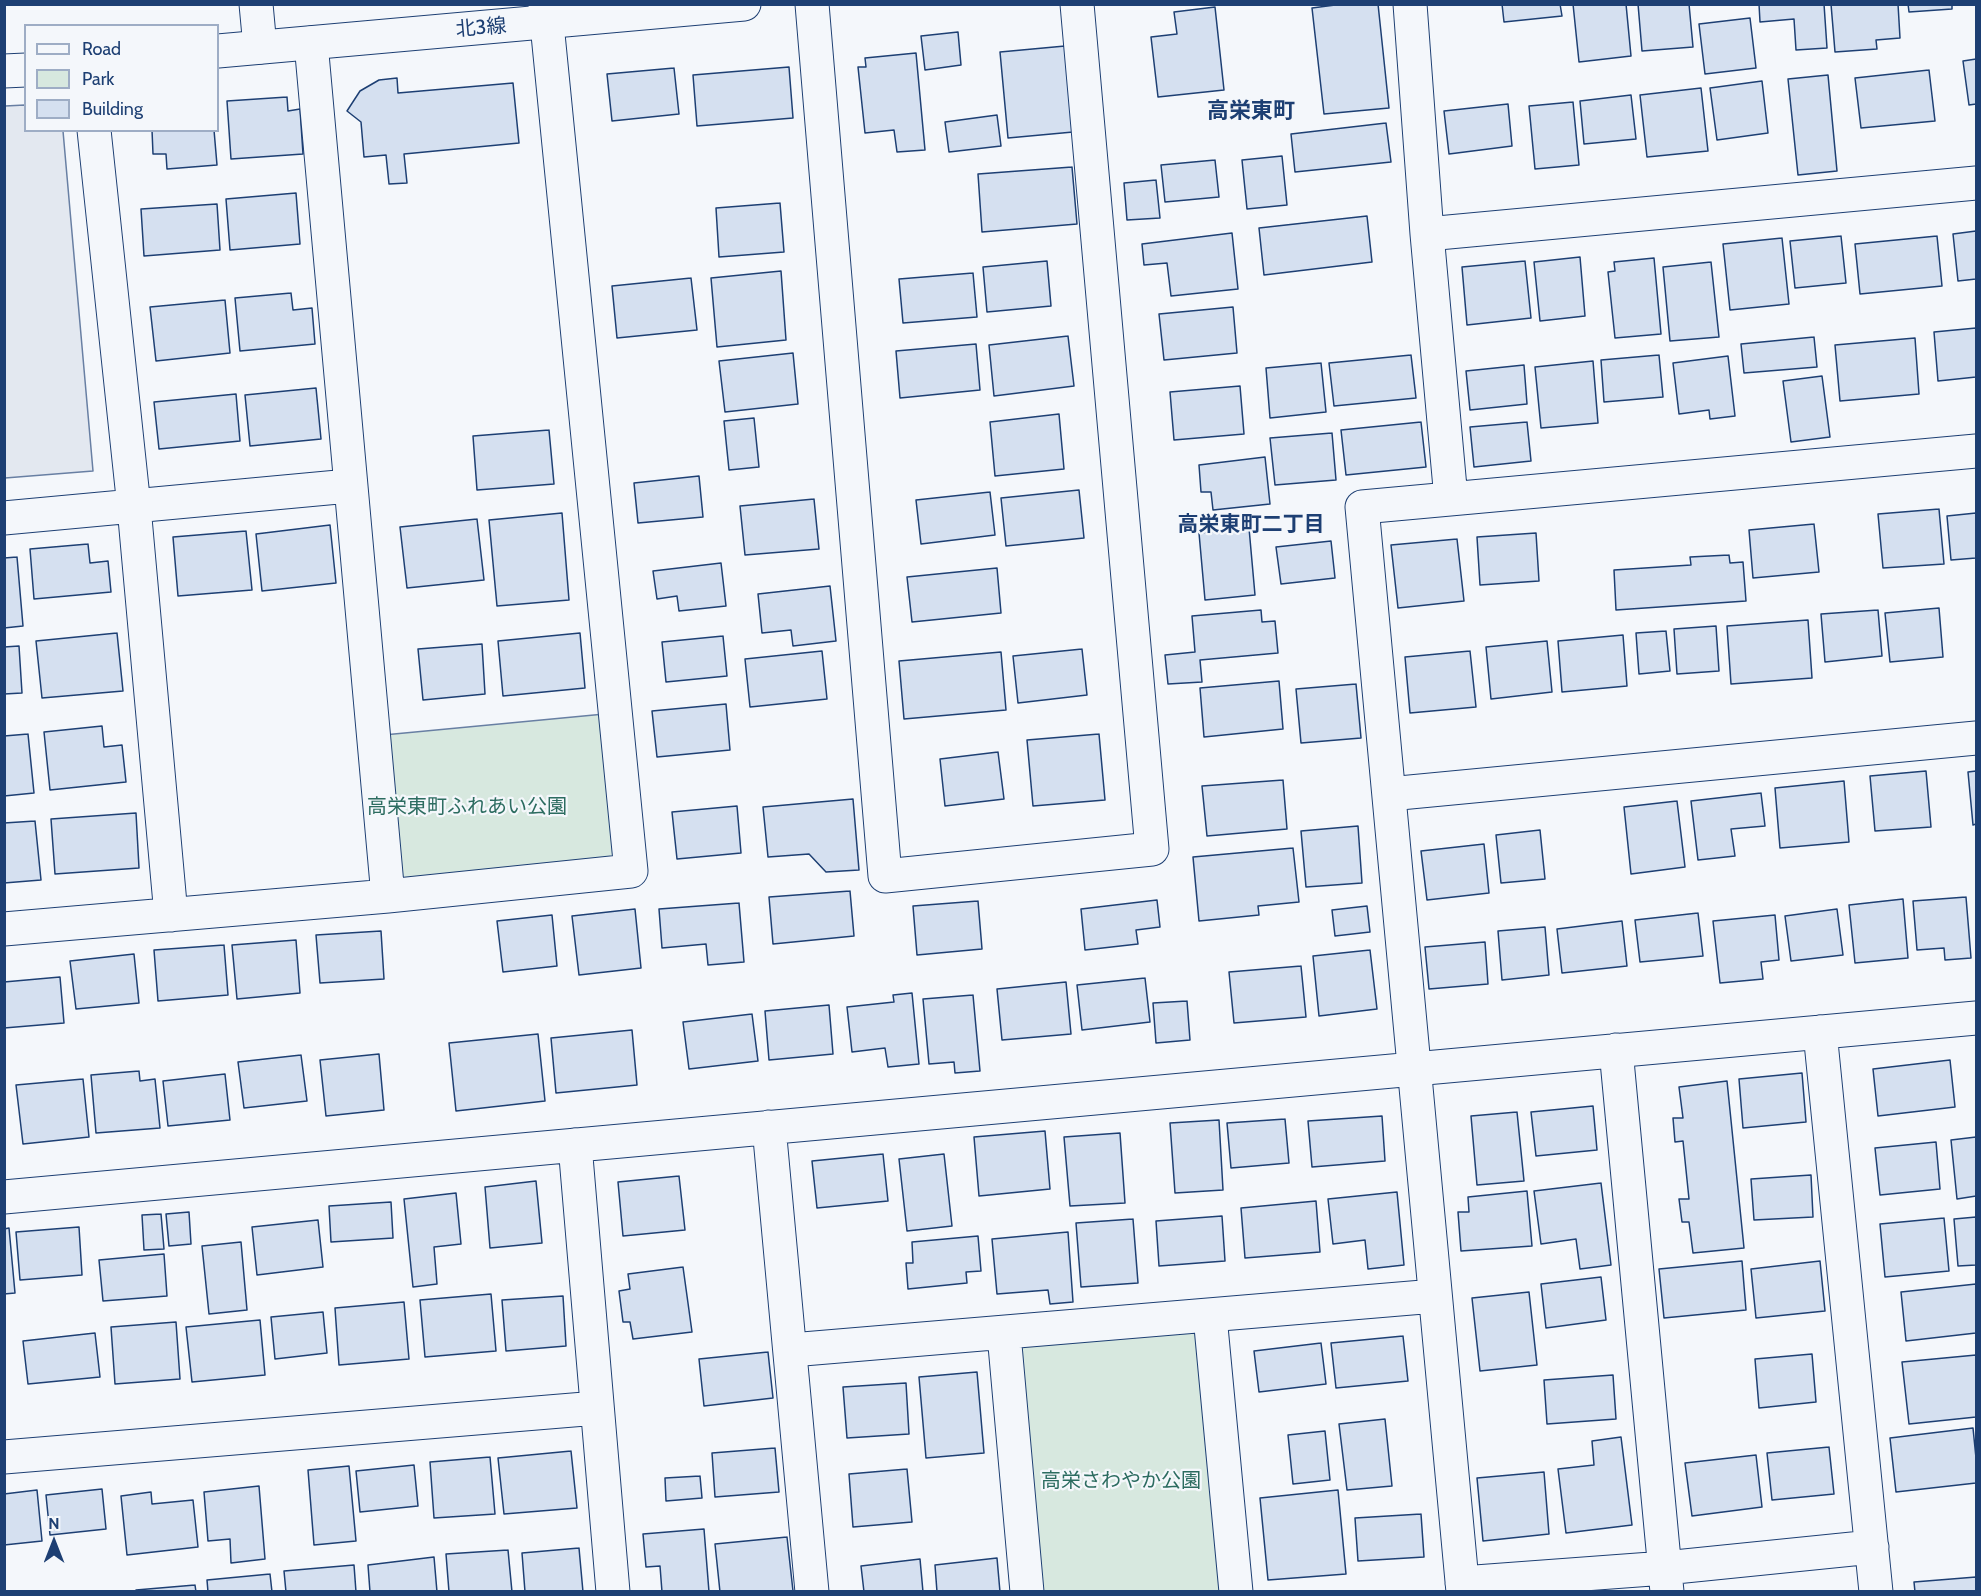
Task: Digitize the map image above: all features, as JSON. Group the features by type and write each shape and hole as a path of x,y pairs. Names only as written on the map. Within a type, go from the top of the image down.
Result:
{"street":[{"path":"256,4 260,47"},
{"name":"北3線","path":"219,51 310,43 546,13 744,4"},
{"path":"812,4 885,876 1152,849 1077,4"},
{"path":"1410,4 1427,234 1451,499"},
{"path":"4,929 388,896 631,871 546,13"},
{"path":"310,43 388,896"},
{"path":"4,71 24,70"},
{"path":"94,132 134,507 171,915"},
{"path":"1427,234 1977,183"},
{"path":"1872,1547 1666,1580 1463,1587 1362,507 1977,451"},
{"path":"4,518 349,486"},
{"path":"1389,794 1977,738"},
{"path":"4,1197 1977,1018"},
{"path":"1820,1032 1876,1592"},
{"path":"1616,1050 1666,1580"},
{"path":"769,1127 812,1592"},
{"path":"575,1145 613,1592"},
{"path":"791,1350 1005,1334 1435,1296"},
{"path":"1210,1316 1236,1592"},
{"path":"1005,1334 1027,1592"},
{"path":"4,1457 597,1408"}],"green space":[{"name":"高栄東町ふれあい公園","path":"615,713 631,871 388,896 373,736"},
{"name":"高栄さわやか公園","path":"1210,1316 1236,1591 1027,1591 1004,1334"}],"shaded area":[{"path":"24,105 24,132 63,132 93,471 5,478 5,106"}],"building":[{"path":"1343,4 1378,4 1389,108 1324,114 1312,8"},
{"path":"1502,4 1560,4 1562,16 1504,22"},
{"path":"1573,4 1626,4 1631,56 1579,62"},
{"path":"1638,4 1689,4 1693,47 1642,51"},
{"path":"1759,4 1824,4 1827,48 1796,50 1794,19 1760,22"},
{"path":"1831,4 1898,4 1900,38 1876,40 1877,49 1835,52"},
{"path":"1908,4 1952,4 1952,9 1909,12"},
{"path":"1215,7 1224,90 1158,97 1151,37 1177,34 1174,12"},
{"path":"1750,18 1756,68 1705,74 1699,24"},
{"path":"958,32 961,65 925,70 921,36"},
{"path":"1065,46 1073,132 1008,138 1000,52"},
{"path":"916,53 925,150 897,152 894,130 865,133 858,67 866,67 865,58"},
{"path":"1976,59 1976,104 1969,105 1963,61"},
{"path":"789,67 793,118 697,126 693,75"},
{"path":"674,68 679,114 612,121 607,74"},
{"path":"1929,70 1935,121 1861,128 1855,78"},
{"path":"1828,75 1837,171 1798,175 1788,79"},
{"path":"397,78 398,93 513,83 519,143 404,154 407,183 389,184 386,155 364,157 361,122 347,111 360,91 379,80"},
{"path":"1762,81 1768,133 1717,140 1710,88"},
{"path":"1701,88 1708,151 1647,157 1640,95"},
{"path":"1631,95 1636,139 1584,144 1580,101"},
{"path":"287,97 288,111 300,109 303,154 231,159 227,101"},
{"path":"1573,102 1579,165 1535,169 1529,106"},
{"path":"1508,104 1512,146 1449,154 1444,111"},
{"path":"997,115 1001,146 949,152 945,122"},
{"path":"1386,123 1391,162 1295,172 1291,134"},
{"path":"152,132 214,132 217,165 167,169 166,154 153,154"},
{"path":"1282,156 1287,205 1247,209 1242,160"},
{"path":"1215,160 1219,197 1165,202 1161,165"},
{"path":"1072,167 1077,224 982,232 978,174"},
{"path":"1156,180 1160,218 1127,220 1124,183"},
{"path":"296,193 300,244 230,250 226,199"},
{"path":"780,203 784,252 719,257 716,208"},
{"path":"217,204 220,250 144,256 141,209"},
{"path":"1367,216 1372,262 1264,275 1259,228"},
{"path":"1976,231 1976,279 1958,281 1953,234"},
{"path":"1232,233 1238,289 1171,296 1167,263 1144,265 1142,244"},
{"path":"1841,236 1846,283 1795,288 1790,241"},
{"path":"1937,236 1942,286 1860,294 1855,244"},
{"path":"1782,238 1789,304 1730,310 1723,244"},
{"path":"1580,257 1585,316 1540,321 1534,262"},
{"path":"1654,258 1661,334 1615,338 1608,272 1615,271 1614,262"},
{"path":"1047,261 1051,306 987,312 983,267"},
{"path":"1525,261 1531,318 1467,325 1462,267"},
{"path":"1711,262 1719,337 1670,341 1663,267"},
{"path":"781,271 786,340 717,347 711,278"},
{"path":"973,273 977,317 903,323 899,279"},
{"path":"691,278 697,330 617,338 612,286"},
{"path":"291,293 293,310 312,308 315,344 240,351 235,298"},
{"path":"225,300 230,353 156,361 150,307"},
{"path":"1233,307 1237,353 1164,360 1159,314"},
{"path":"1976,328 1976,377 1938,381 1934,332"},
{"path":"1068,336 1074,386 994,396 989,345"},
{"path":"1814,337 1817,367 1744,373 1741,344"},
{"path":"1915,338 1919,394 1840,401 1835,345"},
{"path":"976,344 980,390 900,398 896,351"},
{"path":"793,353 798,404 725,412 719,361"},
{"path":"1411,355 1416,398 1334,406 1329,363"},
{"path":"1659,355 1663,397 1604,402 1601,360"},
{"path":"1728,356 1735,416 1710,419 1709,410 1679,414 1673,363"},
{"path":"1593,361 1598,423 1541,428 1535,367"},
{"path":"1321,363 1326,412 1270,418 1266,368"},
{"path":"1524,365 1527,404 1470,410 1466,371"},
{"path":"1822,376 1830,437 1791,442 1783,381"},
{"path":"1240,386 1244,434 1174,440 1170,392"},
{"path":"316,388 321,439 250,446 245,395"},
{"path":"236,394 240,441 159,449 154,402"},
{"path":"1059,414 1064,469 995,476 990,422"},
{"path":"754,418 759,467 729,470 724,421"},
{"path":"1421,422 1426,467 1346,475 1341,430"},
{"path":"1527,422 1531,461 1474,467 1470,427"},
{"path":"549,430 554,484 477,490 473,436"},
{"path":"1332,433 1336,480 1275,485 1270,438"},
{"path":"1265,457 1270,504 1213,510 1211,492 1201,492 1199,465"},
{"path":"699,476 703,517 638,523 634,483"},
{"path":"1079,490 1084,538 1006,546 1001,498"},
{"path":"990,492 995,535 921,544 916,500"},
{"path":"814,499 819,549 745,555 740,506"},
{"path":"1939,509 1944,564 1883,568 1878,514"},
{"path":"562,513 569,600 497,606 489,520"},
{"path":"1976,513 1976,558 1951,560 1947,516"},
{"path":"477,519 484,580 407,588 400,527"},
{"path":"1814,524 1819,572 1753,578 1749,530"},
{"path":"330,525 336,583 262,591 256,534"},
{"path":"1249,528 1255,595 1205,600 1199,533"},
{"path":"246,531 252,590 178,596 173,537"},
{"path":"1536,533 1539,581 1480,585 1477,537"},
{"path":"1457,539 1464,601 1398,608 1391,545"},
{"path":"1331,541 1335,578 1281,584 1276,547"},
{"path":"88,544 90,563 108,561 111,592 34,599 30,549"},
{"path":"1729,555 1730,563 1743,562 1746,601 1616,610 1614,570 1691,565 1690,557"},
{"path":"17,557 23,626 4,628 4,558"},
{"path":"721,563 726,606 679,611 677,596 657,599 653,571"},
{"path":"997,568 1001,613 912,622 907,577"},
{"path":"830,586 836,641 793,646 791,630 762,633 758,594"},
{"path":"1939,608 1943,657 1890,662 1885,613"},
{"path":"1261,610 1262,622 1275,621 1278,653 1200,660 1202,682 1168,684 1165,655 1195,652 1192,616"},
{"path":"1878,610 1882,656 1825,662 1821,614"},
{"path":"1808,620 1812,678 1731,684 1727,626"},
{"path":"1716,626 1719,671 1677,674 1674,629"},
{"path":"1666,631 1670,671 1639,674 1636,633"},
{"path":"117,633 123,691 42,698 36,641"},
{"path":"580,633 585,688 503,696 498,641"},
{"path":"1623,635 1627,686 1562,692 1558,641"},
{"path":"723,636 727,676 666,682 662,642"},
{"path":"1547,641 1552,692 1491,699 1486,647"},
{"path":"482,644 485,694 423,700 418,649"},
{"path":"19,646 22,693 4,694 4,647"},
{"path":"1082,649 1087,695 1018,703 1013,656"},
{"path":"822,651 827,699 750,707 745,659"},
{"path":"1470,651 1476,707 1410,713 1405,657"},
{"path":"1001,652 1006,710 904,719 899,661"},
{"path":"1279,681 1283,729 1204,737 1200,688"},
{"path":"1356,684 1361,738 1301,743 1296,689"},
{"path":"726,704 730,750 657,757 652,711"},
{"path":"102,726 104,747 122,745 126,782 50,790 44,732"},
{"path":"28,734 34,793 4,796 4,736"},
{"path":"1099,734 1105,800 1033,806 1027,740"},
{"path":"998,752 1004,799 945,806 940,759"},
{"path":"1926,771 1931,827 1875,831 1870,776"},
{"path":"1976,771 1976,824 1973,825 1968,772"},
{"path":"1283,780 1287,829 1207,836 1202,786"},
{"path":"1844,781 1849,842 1780,848 1775,788"},
{"path":"1761,793 1765,826 1731,829 1735,856 1698,860 1691,801"},
{"path":"853,799 859,870 826,872 809,854 768,857 763,807"},
{"path":"1677,801 1685,867 1631,874 1624,807"},
{"path":"737,806 741,853 677,859 672,812"},
{"path":"136,813 139,868 55,874 51,819"},
{"path":"35,821 41,880 4,883 4,823"},
{"path":"1358,826 1362,883 1306,887 1301,831"},
{"path":"1540,830 1545,879 1501,883 1496,835"},
{"path":"1484,844 1489,893 1427,900 1421,851"},
{"path":"1293,848 1299,902 1258,906 1259,915 1199,921 1193,857"},
{"path":"850,891 854,936 773,944 769,897"},
{"path":"1966,897 1971,958 1945,960 1944,948 1917,950 1913,901"},
{"path":"1903,899 1908,958 1855,963 1849,905"},
{"path":"1157,900 1160,927 1136,930 1138,944 1085,950 1081,909"},
{"path":"978,901 982,949 917,955 913,906"},
{"path":"739,903 744,962 708,965 706,944 662,948 659,909"},
{"path":"1367,906 1370,932 1335,936 1332,910"},
{"path":"635,909 641,968 579,975 572,916"},
{"path":"1837,909 1843,955 1791,961 1785,916"},
{"path":"1698,913 1703,956 1640,962 1635,920"},
{"path":"552,915 557,966 503,972 497,921"},
{"path":"1775,915 1779,960 1761,962 1763,979 1720,983 1713,921"},
{"path":"1622,921 1627,966 1562,973 1557,929"},
{"path":"1545,927 1549,975 1502,980 1498,931"},
{"path":"381,931 384,979 320,983 316,935"},
{"path":"296,940 300,993 237,999 232,945"},
{"path":"1485,942 1488,984 1429,989 1425,947"},
{"path":"224,945 228,995 158,1001 154,950"},
{"path":"1370,950 1377,1009 1319,1016 1313,956"},
{"path":"134,954 139,1003 76,1009 70,961"},
{"path":"1301,966 1306,1017 1234,1023 1229,972"},
{"path":"60,977 64,1023 4,1028 4,982"},
{"path":"1145,978 1150,1022 1082,1030 1077,985"},
{"path":"1066,982 1071,1034 1002,1040 997,989"},
{"path":"912,993 919,1064 888,1067 885,1048 852,1052 847,1007 894,1002 893,995"},
{"path":"973,995 980,1071 955,1073 954,1062 929,1064 923,999"},
{"path":"1187,1001 1190,1040 1156,1043 1153,1003"},
{"path":"829,1005 833,1054 769,1060 765,1011"},
{"path":"752,1014 758,1061 689,1069 683,1022"},
{"path":"632,1030 637,1085 556,1093 551,1038"},
{"path":"538,1034 545,1101 456,1111 449,1043"},
{"path":"379,1054 384,1110 326,1116 320,1060"},
{"path":"301,1055 307,1101 244,1108 238,1062"},
{"path":"1950,1060 1955,1107 1878,1116 1873,1069"},
{"path":"139,1071 140,1081 155,1079 160,1128 96,1133 91,1075"},
{"path":"1802,1073 1806,1122 1743,1128 1739,1079"},
{"path":"225,1074 230,1120 168,1126 163,1081"},
{"path":"83,1079 89,1137 23,1144 16,1085"},
{"path":"1727,1081 1744,1248 1693,1253 1689,1222 1682,1222 1679,1199 1689,1199 1683,1141 1675,1142 1673,1118 1683,1118 1679,1087"},
{"path":"1593,1106 1597,1150 1536,1156 1531,1112"},
{"path":"1517,1112 1524,1181 1477,1185 1471,1116"},
{"path":"1382,1116 1385,1161 1312,1167 1308,1121"},
{"path":"1285,1119 1289,1163 1231,1168 1227,1123"},
{"path":"1219,1120 1223,1190 1175,1193 1170,1123"},
{"path":"1045,1131 1050,1189 979,1196 974,1137"},
{"path":"1120,1133 1125,1203 1070,1206 1064,1137"},
{"path":"1976,1137 1976,1196 1957,1199 1951,1140"},
{"path":"1936,1142 1940,1189 1880,1195 1875,1148"},
{"path":"883,1154 888,1201 817,1208 812,1161"},
{"path":"944,1154 952,1226 907,1231 899,1159"},
{"path":"1811,1175 1813,1217 1754,1220 1751,1179"},
{"path":"679,1176 685,1230 623,1236 618,1182"},
{"path":"536,1181 542,1243 490,1248 485,1187"},
{"path":"1601,1183 1611,1265 1580,1269 1576,1239 1541,1244 1534,1191"},
{"path":"1527,1191 1532,1246 1461,1251 1458,1212 1469,1212 1468,1197"},
{"path":"1397,1192 1404,1265 1368,1269 1365,1240 1333,1244 1328,1199"},
{"path":"456,1193 461,1244 434,1247 437,1284 413,1287 404,1199"},
{"path":"1316,1201 1320,1252 1245,1258 1241,1208"},
{"path":"391,1202 393,1238 331,1242 329,1206"},
{"path":"189,1212 191,1244 169,1246 166,1214"},
{"path":"161,1214 164,1249 144,1250 142,1215"},
{"path":"1222,1216 1225,1261 1159,1266 1156,1221"},
{"path":"1976,1217 1976,1265 1958,1266 1954,1219"},
{"path":"1944,1218 1949,1271 1885,1277 1880,1224"},
{"path":"1133,1219 1138,1283 1081,1287 1076,1223"},
{"path":"318,1220 323,1267 257,1275 252,1227"},
{"path":"79,1227 82,1275 20,1280 16,1232"},
{"path":"9,1228 15,1293 4,1294 4,1229"},
{"path":"1068,1232 1073,1302 1050,1304 1048,1290 997,1294 992,1239"},
{"path":"978,1236 981,1271 966,1272 967,1283 908,1289 906,1263 913,1263 912,1242"},
{"path":"241,1242 247,1310 209,1314 202,1246"},
{"path":"164,1254 167,1296 103,1301 99,1260"},
{"path":"1742,1261 1746,1310 1664,1318 1659,1269"},
{"path":"1820,1261 1825,1311 1756,1318 1751,1269"},
{"path":"683,1267 692,1332 633,1339 630,1322 623,1322 619,1291 630,1289 628,1274"},
{"path":"1601,1277 1606,1320 1546,1328 1541,1284"},
{"path":"1976,1284 1976,1333 1906,1341 1901,1292"},
{"path":"1529,1292 1537,1365 1480,1371 1472,1298"},
{"path":"491,1294 496,1351 425,1357 420,1300"},
{"path":"563,1296 566,1346 506,1351 502,1300"},
{"path":"404,1302 409,1359 339,1365 335,1308"},
{"path":"323,1312 327,1353 275,1359 271,1317"},
{"path":"260,1320 265,1375 192,1382 186,1327"},
{"path":"176,1322 180,1379 115,1384 111,1327"},
{"path":"95,1333 100,1377 28,1384 23,1341"},
{"path":"1403,1336 1408,1381 1336,1388 1331,1343"},
{"path":"1321,1343 1326,1384 1259,1392 1254,1351"},
{"path":"768,1352 773,1398 704,1406 699,1359"},
{"path":"1812,1354 1816,1402 1759,1408 1755,1359"},
{"path":"1976,1355 1976,1417 1909,1424 1902,1362"},
{"path":"977,1372 984,1453 926,1458 919,1377"},
{"path":"1613,1375 1616,1419 1547,1424 1544,1380"},
{"path":"906,1383 909,1434 847,1438 843,1387"},
{"path":"1385,1419 1392,1486 1347,1490 1339,1424"},
{"path":"1973,1428 1976,1483 1896,1492 1890,1438"},
{"path":"1325,1431 1330,1480 1293,1484 1288,1435"},
{"path":"1621,1437 1632,1525 1566,1533 1558,1469 1594,1465 1592,1441"},
{"path":"1829,1447 1834,1494 1772,1500 1767,1453"},
{"path":"775,1448 779,1492 715,1497 712,1453"},
{"path":"571,1451 577,1508 504,1514 498,1458"},
{"path":"1756,1455 1762,1507 1692,1516 1685,1463"},
{"path":"490,1457 495,1514 434,1518 430,1462"},
{"path":"414,1465 418,1506 360,1512 356,1471"},
{"path":"349,1466 356,1541 314,1545 308,1470"},
{"path":"907,1469 912,1522 853,1527 849,1474"},
{"path":"1544,1472 1549,1534 1483,1541 1477,1478"},
{"path":"700,1476 702,1498 666,1501 665,1478"},
{"path":"259,1486 265,1559 231,1563 230,1539 208,1541 204,1492"},
{"path":"102,1489 106,1529 50,1535 46,1495"},
{"path":"37,1490 42,1541 4,1545 4,1494"},
{"path":"1338,1490 1346,1574 1268,1580 1260,1498"},
{"path":"151,1492 152,1504 193,1500 198,1547 127,1555 121,1496"},
{"path":"1421,1514 1424,1557 1358,1561 1355,1518"},
{"path":"704,1529 709,1592 662,1592 660,1566 646,1567 643,1534"},
{"path":"787,1537 793,1591 720,1592 715,1544"},
{"path":"579,1548 583,1592 525,1592 522,1553"},
{"path":"508,1550 512,1592 449,1592 446,1554"},
{"path":"434,1557 437,1592 370,1592 368,1565"},
{"path":"997,1558 1000,1592 937,1592 935,1565"},
{"path":"920,1559 923,1592 864,1592 861,1566"},
{"path":"354,1565 356,1592 286,1592 284,1571"},
{"path":"270,1574 272,1592 208,1592 207,1580"},
{"path":"1976,1577 1976,1592 1915,1592 1914,1582"},
{"path":"195,1585 196,1592 136,1592 136,1590"}],"district":[{"name":"高栄東町","path":"1251,112"},
{"name":"高栄東町二丁目","path":"1251,525"}]}
